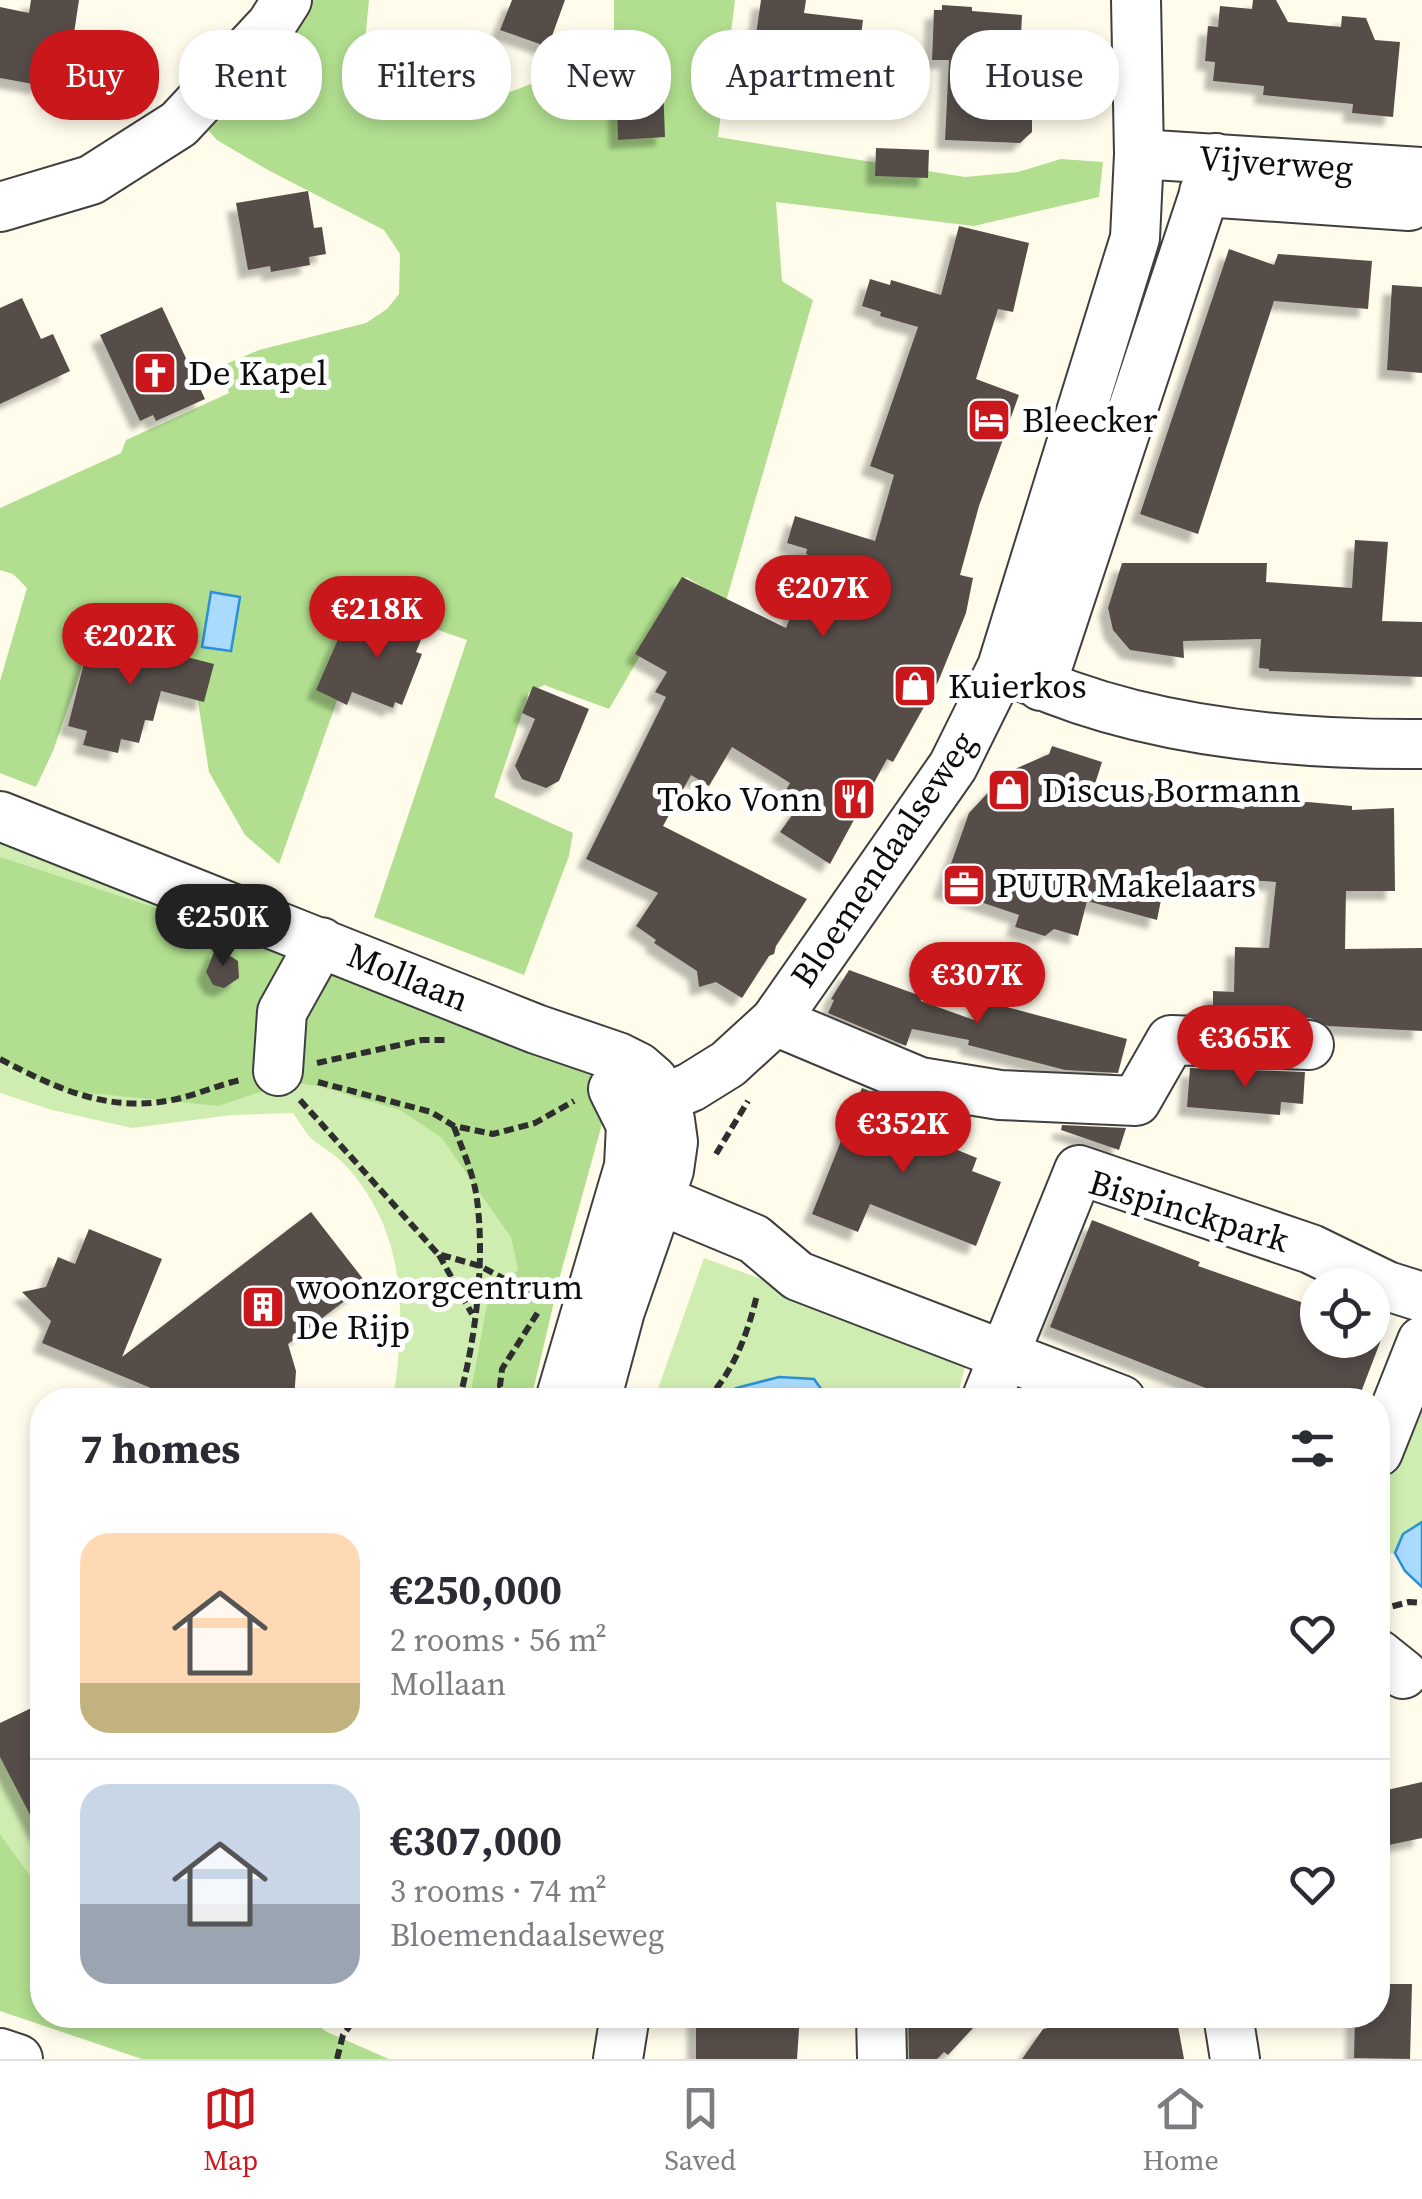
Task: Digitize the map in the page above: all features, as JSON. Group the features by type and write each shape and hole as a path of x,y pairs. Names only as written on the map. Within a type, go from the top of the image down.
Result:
{"street":[{"path":"0,207 90,180 180,124 272,25 287,0"},
{"name":"Bloemendaalseweg","path":"1021,676 1134,238 1139,154 1136,0"},
{"name":"Vijverweg","path":"1139,154 1210,175 1409,206 1418,172"},
{"name":"Bloemendaalseweg","path":"626,1102 728,1064 775,1021 953,766 1021,676 1210,175"},
{"path":"1021,676 1133,714 1251,736 1422,744"},
{"name":"Mollaan","path":"0,816 536,1029 618,1057 652,1080 626,1102"},
{"path":"278,1072 282,1012 321,942"},
{"name":"Bloemendaalseweg","path":"775,1021 920,1082 1009,1096 1136,1101 1171,1040 1310,1045"},
{"path":"599,1388 620,1311 669,1170 674,1142 626,1102"},
{"path":"561,1388 568,1300 629,1166 631,1125 626,1102"},
{"name":"Bispinckpark","path":"991,1388 1079,1170 1311,1249 1387,1286 1422,1297"},
{"path":"658,1199 754,1239 798,1276 1089,1388"},
{"path":"1390,1422 1422,1341"},
{"path":"618,2059 623,2028"},
{"path":"881,2028 882,2059"},
{"path":"1230,2028 1235,2059"},
{"path":"0,2053 18,2059"}],"path":[{"path":"0,1059 58,1090 124,1103 181,1098 216,1085 422,1040 455,1040"},
{"path":"278,1072 430,1112 454,1126 493,1134 626,1102"},
{"path":"278,1072 438,1254 474,1316"},
{"path":"454,1126 476,1192 480,1266 462,1388"},
{"path":"438,1254 480,1266 519,1288 568,1300 502,1369 501,1388"},
{"path":"718,1388 742,1341 758,1291"},
{"path":"1390,1607 1422,1603"},
{"path":"337,2059 342,2036 348,2028"}],"green space":[{"path":"310,0 369,0 366,30 342,30 342,120 511,120 511,91 531,84 531,120 671,120 671,30 614,30 614,0 735,0 731,30 691,30 691,120 720,120 718,137 965,177 1018,172 1061,159 1103,162 1099,197 974,226 776,202 782,281 813,300 726,601 686,577 609,709 544,685 529,693 494,797 573,833 569,856 524,975 374,917 467,640 404,618 390,658 356,647 279,864 245,835 209,772 194,676 107,637 91,642 53,751 36,787 0,773 0,681 27,588 13,574 0,570 0,508 121,453 126,440 229,393 219,367 259,350 366,323 387,309 399,294 400,254 384,230 268,170 217,140 204,126 210,120 322,120 322,30 288,30"},
{"path":"0,832 463,1020 442,1137 511,1238 518,1270 489,1293 471,1388 395,1388 400,1307 391,1248 381,1220 367,1193 343,1163 311,1138 293,1113 232,1115 132,1128 52,1110 0,1093"},
{"path":"0,857 279,948 577,1058 605,1092 605,1113 534,1388 471,1388 489,1293 518,1270 511,1238 442,1138 400,1110 318,1086 289,1082 219,1106 59,1090 0,1059"},
{"path":"704,1258 959,1352 965,1367 959,1388 820,1388 814,1379 736,1388 658,1388"},
{"path":"1422,1382 1422,1522 1403,1534 1395,1553 1390,1554 1390,1442"},
{"path":"0,1736 18,1779 30,1774 30,1875 0,1834"},
{"path":"0,1834 30,1875 30,2021 0,2011"},
{"path":"50,2028 322,2028 389,2059 142,2059"}],"water":[{"path":"211,592 240,597 231,651 202,647"},
{"path":"779,1377 814,1379 820,1388 736,1388"},
{"path":"1422,1522 1422,1587 1405,1571 1395,1553 1403,1534"}],"building":[{"path":"31,0 79,0 74,30 30,30 30,84 0,78 0,7 29,13"},
{"path":"512,0 565,0 554,30 531,30 531,41 511,34 511,30 500,30"},
{"path":"761,0 806,0 804,13 863,20 862,30 757,30"},
{"path":"1253,0 1276,0 1288,22 1341,27 1342,16 1366,18 1375,40 1400,42 1393,117 1352,113 1353,104 1263,95 1264,86 1213,81 1215,62 1205,61 1208,26 1218,27 1220,6 1252,9"},
{"path":"942,5 1022,15 1021,30 950,30 950,120 1032,120 1032,132 1020,143 945,140 949,60 932,60 934,10 942,10"},
{"path":"617,120 664,120 665,137 618,140"},
{"path":"876,148 929,150 928,178 875,176"},
{"path":"308,191 314,228 322,227 326,254 309,257 310,265 271,272 270,266 248,270 236,203"},
{"path":"959,226 1029,243 1013,312 998,309 976,379 1019,395 979,506 960,575 973,578 966,613 938,682 893,762 887,759 830,864 780,832 800,804 789,798 792,793 786,790 790,783 732,747 709,786 691,775 663,826 807,899 742,998 716,982 699,987 697,971 636,926 658,893 586,859 666,697 655,692 667,672 635,654 682,577 786,628 815,557 806,554 807,549 787,543 795,516 875,541 894,475 870,466 918,327 880,316 881,312 862,306 870,279 890,285 891,280 941,295"},
{"path":"1229,249 1274,265 1278,254 1372,261 1368,309 1274,301 1198,534 1140,514"},
{"path":"1392,285 1422,287 1422,373 1387,370"},
{"path":"22,298 41,339 53,334 70,371 0,404 0,308"},
{"name":"De Kapel","path":"162,307 205,399 156,421 153,415 140,421 100,335"},
{"path":"1355,540 1388,542 1382,621 1422,622 1422,677 1269,671 1259,668 1261,639 1183,641 1184,658 1130,650 1113,630 1108,608 1122,563 1267,563 1266,582 1352,588"},
{"path":"403,600 432,613 416,652 422,654 402,705 395,702 393,708 352,692 347,705 316,690 342,630 367,641 371,632 386,639"},
{"path":"96,629 138,638 136,644 214,664 204,702 161,691 153,721 145,720 139,743 121,739 118,753 83,745 87,731 68,726"},
{"path":"533,686 589,709 559,781 546,788 522,779 515,766 535,719 522,713"},
{"path":"1052,746 1102,762 1095,784 1244,809 1245,805 1278,807 1308,802 1352,806 1352,810 1394,808 1395,891 1346,891 1345,949 1422,948 1422,1031 1328,1026 1310,1018 1213,1014 1213,991 1234,992 1235,947 1269,948 1276,882 1195,876 1194,885 1165,880 1157,920 1087,901 1078,936 1054,929 1045,936 1015,927 1019,915 942,889 969,813 997,783 1015,769 1049,754"},
{"path":"216,947 238,961 239,978 224,988 213,985 206,972"},
{"path":"849,970 974,1020 980,1000 1127,1039 1118,1073 1065,1070 968,1045 969,1040 912,1029 906,1046 828,1013 834,1000 831,999"},
{"path":"1190,1068 1305,1072 1303,1104 1281,1102 1280,1115 1187,1107"},
{"path":"862,1088 909,1107 901,1127 977,1158 972,1171 1001,1182 976,1246 870,1204 858,1232 812,1214"},
{"path":"1062,1125 1126,1128 1119,1150 1061,1130"},
{"name":"woonzorgcentrum De Rijp","path":"311,1212 367,1284 288,1344 296,1371 295,1388 151,1388 42,1343 51,1321 22,1292 46,1287 58,1257 75,1264 89,1229 162,1259 122,1357"},
{"path":"1092,1220 1200,1262 1198,1266 1300,1302 1300,1358 1374,1358 1363,1388 1205,1388 1050,1327"},
{"path":"30,1709 30,1815 0,1757 0,1723"},
{"path":"1422,1782 1422,1838 1390,1845 1390,1789"},
{"path":"1390,1984 1412,1984 1410,2059 1354,2058 1355,2028 1390,2028"},
{"path":"696,2028 799,2028 797,2059 696,2059"},
{"path":"908,2028 973,2028 948,2055 944,2052 937,2059 909,2059"},
{"path":"1178,2028 1184,2059 1022,2059 1043,2029"}],"place":[{"name":"De Kapel","path":"155,373"},
{"name":"Bleecker","path":"989,420"},
{"name":"Kuierkos","path":"915,686"},
{"name":"Discus Bormann","path":"1009,790"},
{"name":"Toko Vonn","path":"854,799"},
{"name":"PUUR Makelaars","path":"964,885"},
{"name":"woonzorgcentrum De Rijp","path":"263,1307"}]}
